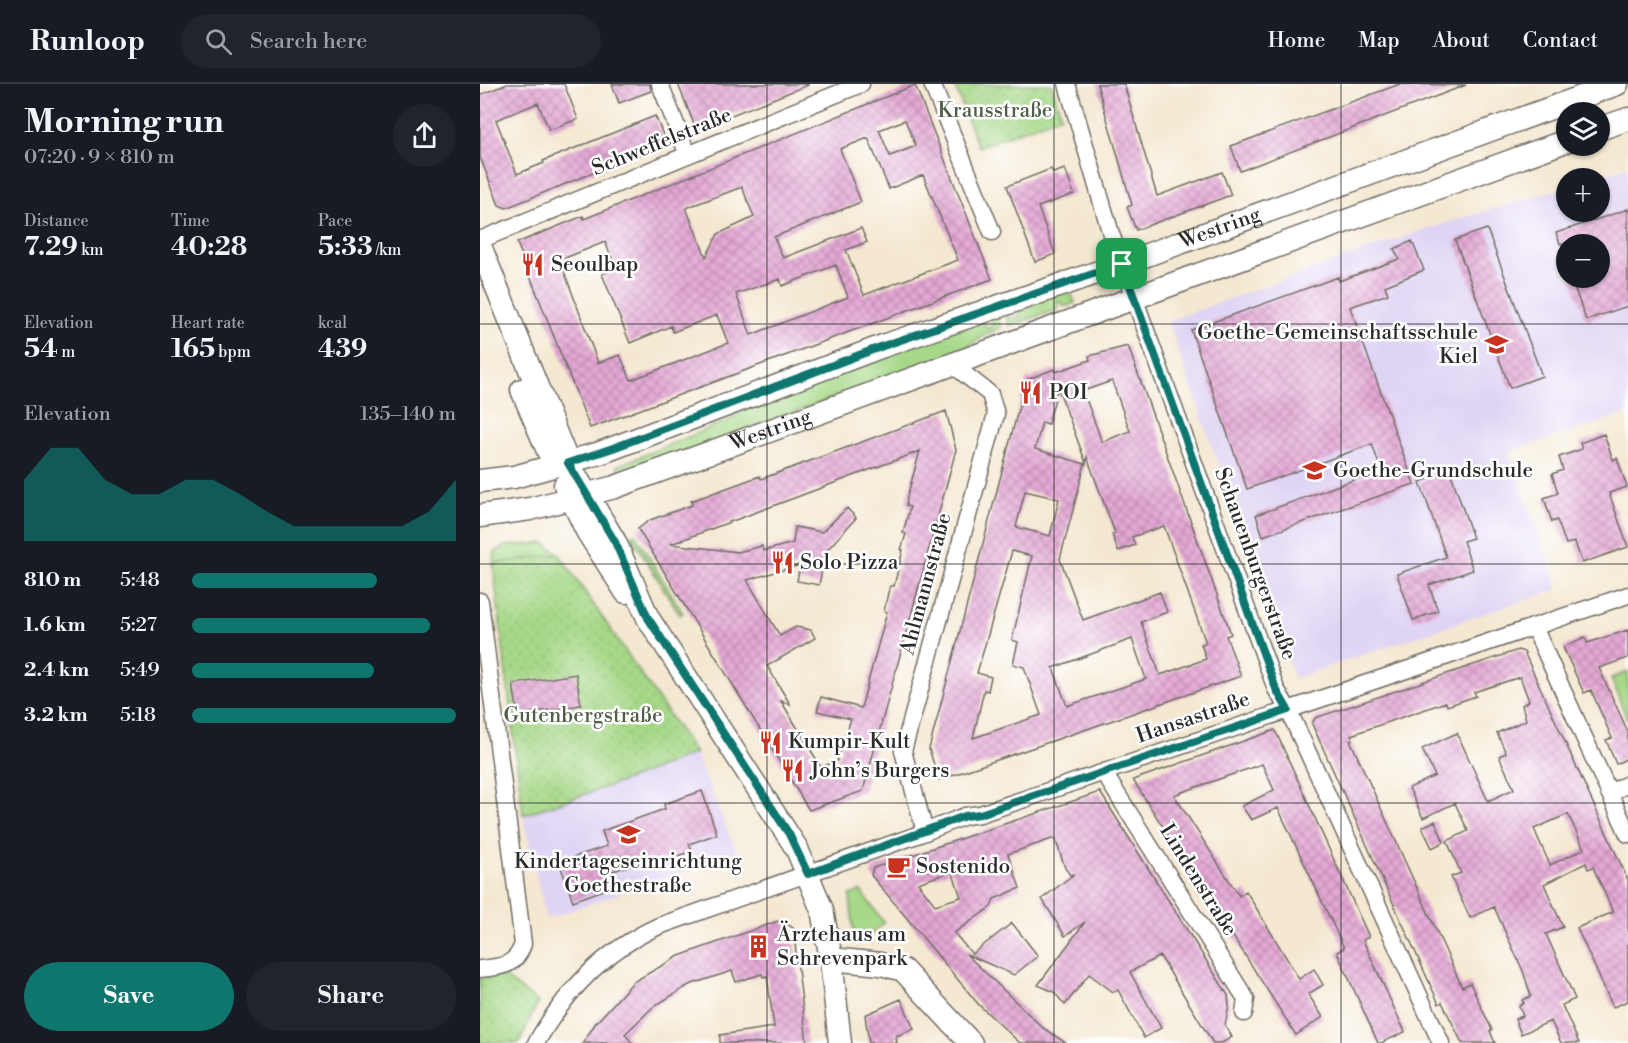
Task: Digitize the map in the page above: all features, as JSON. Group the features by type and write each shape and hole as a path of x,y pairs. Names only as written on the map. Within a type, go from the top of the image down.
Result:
{"main road":[{"name":"Westring","path":"480,481 514,477 613,448 883,346 1122,264 1617,84"},
{"path":"1610,125 1628,119"},
{"name":"Westring","path":"480,516 530,509 580,497 953,365 1556,145"},
{"path":"480,246 562,464"},
{"path":"480,279 535,424 562,464 580,497 615,542 648,618 789,834 808,874 822,910 831,959 840,1043"},
{"path":"831,959 881,964 903,970 971,1043"}],"street":[{"path":"660,84 688,155"},
{"name":"Schweffelstraße","path":"480,240 861,84"},
{"path":"932,84 992,232"},
{"name":"Schauenburgerstraße","path":"1067,84 1122,264 1276,689 1288,710 1441,1043"},
{"name":"Ahlmannstraße","path":"925,832 903,751 996,414 990,394 953,365"},
{"name":"Hansastraße","path":"536,1043 550,1018 579,980 629,940 700,909 808,874 965,816 980,814 1104,773 1628,595"},
{"path":"480,601 523,944 512,962 480,969"},
{"path":"1534,627 1628,834"},
{"name":"Lindenstraße","path":"1104,773 1246,999 1244,1013"},
{"path":"1609,793 1628,784"}],"shaded area":[{"path":"1628,167 1628,413 1509,452 1558,589 1294,678 1168,321 1426,229 1556,190 1556,222 1610,222 1610,173"},
{"name":"Kindertageseinrichtung Goethestraße","path":"695,753 737,853 546,919 523,815 633,778"}],"green space":[{"name":"Krausstraße","path":"954,84 1052,84 1061,116 978,147"},
{"path":"1070,290 1075,303 1064,307 1061,301 1057,302 1059,309 1009,326 1005,312 1010,319 1020,316 1018,308"},
{"path":"997,315 1001,328 990,332 961,351 621,476 617,466 730,420 751,404 983,319 986,328 993,326 991,317"},
{"path":"635,534 683,613 680,615 631,536"},
{"path":"545,543 559,554 582,589 493,564 495,552 505,546"},
{"name":"Gutenbergstraße","path":"559,554 695,753 633,778 523,815 493,564"},
{"path":"1628,672 1628,719 1627,719 1611,678"},
{"path":"861,891 884,923 862,942 854,936 850,895"},
{"path":"503,976 538,1002 519,1043 480,1043 480,978"}],"building":[{"path":"507,84 564,84 578,119 549,130 538,103 496,120 517,174 544,163 543,161 655,116 667,143 506,208 499,205 480,157 480,95"},
{"path":"612,84 650,84 651,91 619,103"},
{"path":"678,84 808,84 808,85 696,129"},
{"path":"1097,84 1124,84 1157,196 1222,172 1231,195 1136,230 1127,207 1132,205"},
{"path":"1400,84 1466,85 1240,171 1231,146"},
{"path":"915,85 992,279 590,428 517,243 583,216 584,219","holes":["905,120 916,146 890,156 879,130","868,138 889,189 923,175 958,260 864,295 846,250 867,242 861,228 783,258 774,237 861,202 840,149","742,187 754,217 718,234 706,257 686,208","605,242 616,268 602,274 630,343 671,326 673,332 717,315 728,343 631,380 620,355 598,363 560,260","836,265 848,297 751,335 736,294 780,279 782,286"]},
{"path":"1051,169 1053,173 1065,169 1074,194 1038,207 1055,254 1035,262 1007,186"},
{"path":"1628,209 1628,306 1586,320 1575,288 1610,288 1610,234 1556,233 1589,222 1610,222 1610,215"},
{"path":"1487,229 1542,376 1510,388 1455,240"},
{"path":"1412,241 1424,270 1385,286 1388,294 1350,307 1414,484 1263,536 1256,515 1381,470 1372,444 1247,489 1191,330 1338,277 1339,281 1399,259 1394,249"},
{"path":"1128,346 1231,634 1226,636 1241,676 939,780 929,749 1026,380 1054,369 1056,372 1090,360 1089,356","holes":["1112,381 1130,431 1102,442 1083,391","1058,388 1115,533 1112,534 1118,551 1135,545 1132,537 1164,526 1206,643 1201,644 1206,659 1160,675 1141,622 1167,612 1160,592 1083,620 1060,559 1085,464 1035,449 1042,422 1048,424","1025,491 1059,499 1050,536 1016,527","1012,551 1032,556 1012,640 1018,642 1013,664 1024,667 1041,715 973,738 984,690 988,691 991,677 977,673","1132,639 1146,679 1067,706 1053,668"]},
{"path":"946,411 956,450 863,791 809,810 638,529 650,520 692,505 691,501 760,476 761,479","holes":["920,451 906,506 910,507 903,533 906,534 901,550 903,550 894,586 890,586 888,593 884,611 887,612 861,708 821,697 817,711 851,719 837,761 821,767 781,701 790,704 767,666 815,638 811,630 796,627 780,636 747,580 800,565 797,581 819,585 826,551 856,518 847,508 822,532 795,527 793,543 763,551 762,546 738,552 671,544"]},
{"path":"1604,434 1613,460 1617,458 1627,487 1609,493 1628,547 1582,563 1575,542 1566,544 1557,520 1552,522 1544,498 1558,493 1552,474 1563,470 1559,457 1582,449 1580,443"},
{"path":"1450,471 1473,538 1463,541 1473,570 1429,585 1438,611 1413,620 1397,574 1446,557 1420,482"},
{"path":"1628,630 1628,658 1599,668 1628,732 1628,758 1616,764 1606,740 1612,738 1591,690 1584,693 1563,647 1585,637 1587,643"},
{"path":"1518,650 1524,652 1628,880 1628,1001 1613,1007 1577,928 1613,912 1593,867 1588,869 1586,863 1544,884 1563,927 1546,934 1575,999 1562,1005 1579,1043 1561,1043 1551,1021 1521,1034 1515,1019 1523,1016 1519,1006 1524,1003 1522,1000 1531,996 1523,971 1494,907 1470,918 1451,877 1461,873 1447,841 1468,831 1455,803 1423,818 1409,788 1435,776 1422,749 1457,733 1488,801 1514,789 1499,756 1506,753 1497,733 1526,720 1522,705 1529,701 1520,677 1474,692 1476,696 1447,706 1446,702 1351,735 1353,739 1350,740 1462,987 1470,983 1492,1030 1490,1031 1495,1043 1462,1043 1442,1002 1439,1004 1312,724 1315,718","holes":["1568,814 1584,849 1550,865 1534,829"]},
{"path":"576,674 581,705 518,715 513,684"},
{"path":"1275,730 1369,937 1363,940 1405,1032 1381,1043 1378,1043 1337,952 1344,948 1278,808 1251,820 1242,806 1274,790 1262,764 1174,795 1239,896 1246,891 1299,979 1314,969 1323,985 1308,994 1323,1017 1296,1035 1133,780"},
{"path":"702,791 717,834 689,844 692,851 655,864 653,858 610,872 615,886 573,901 559,862 607,846 602,831 665,809 664,804"},
{"path":"1100,792 1228,995 1229,1006 1225,1025 1232,1037 1222,1043 1213,1043 1160,956 1130,972 1161,1028 1144,1038 1118,990 1113,992 1089,974 1065,1005 1054,992 1038,985 1085,922 1065,936 1042,899 1074,874 1070,875 1065,868 1055,838 1008,854 1020,888 994,899 991,907 954,933 972,954 1012,923 1038,956 1014,975 966,954 1043,1028 1066,1043 1020,1043 979,1005 871,875 873,868","holes":["952,871 961,897 935,905 918,883"]},
{"path":"1435,821 1444,842 1432,848 1422,827"},
{"path":"781,920 793,928 807,1043 720,1043 720,1035 774,1027 767,976 763,977 762,974 736,982 732,971 689,985 653,1007 625,1034 632,1043 583,1043 595,1024 633,982 679,956"},
{"path":"901,999 914,1029 896,1036 897,1043 869,1043 865,1015"}],"place":[{"name":"Seoulbap","path":"533,265"},
{"name":"Goethe-Gemeinschaftsschule Kiel","path":"1496,345"},
{"name":"POI","path":"1031,393"},
{"name":"Goethe-Grundschule","path":"1315,471"},
{"name":"Solo Pizza","path":"782,563"},
{"name":"Kumpir-Kult","path":"770,742"},
{"name":"John’s Burgers","path":"792,771"},
{"name":"Kindertageseinrichtung Goethestraße","path":"628,834"},
{"name":"Sostenido","path":"898,867"},
{"name":"Ärztehaus am Schrevenpark","path":"759,947"}],"route":[{"path":"1122,264 1276,689 1288,710 980,814 965,816 808,874 789,834 648,618 615,542 568,463 883,346 1122,264"}]}
